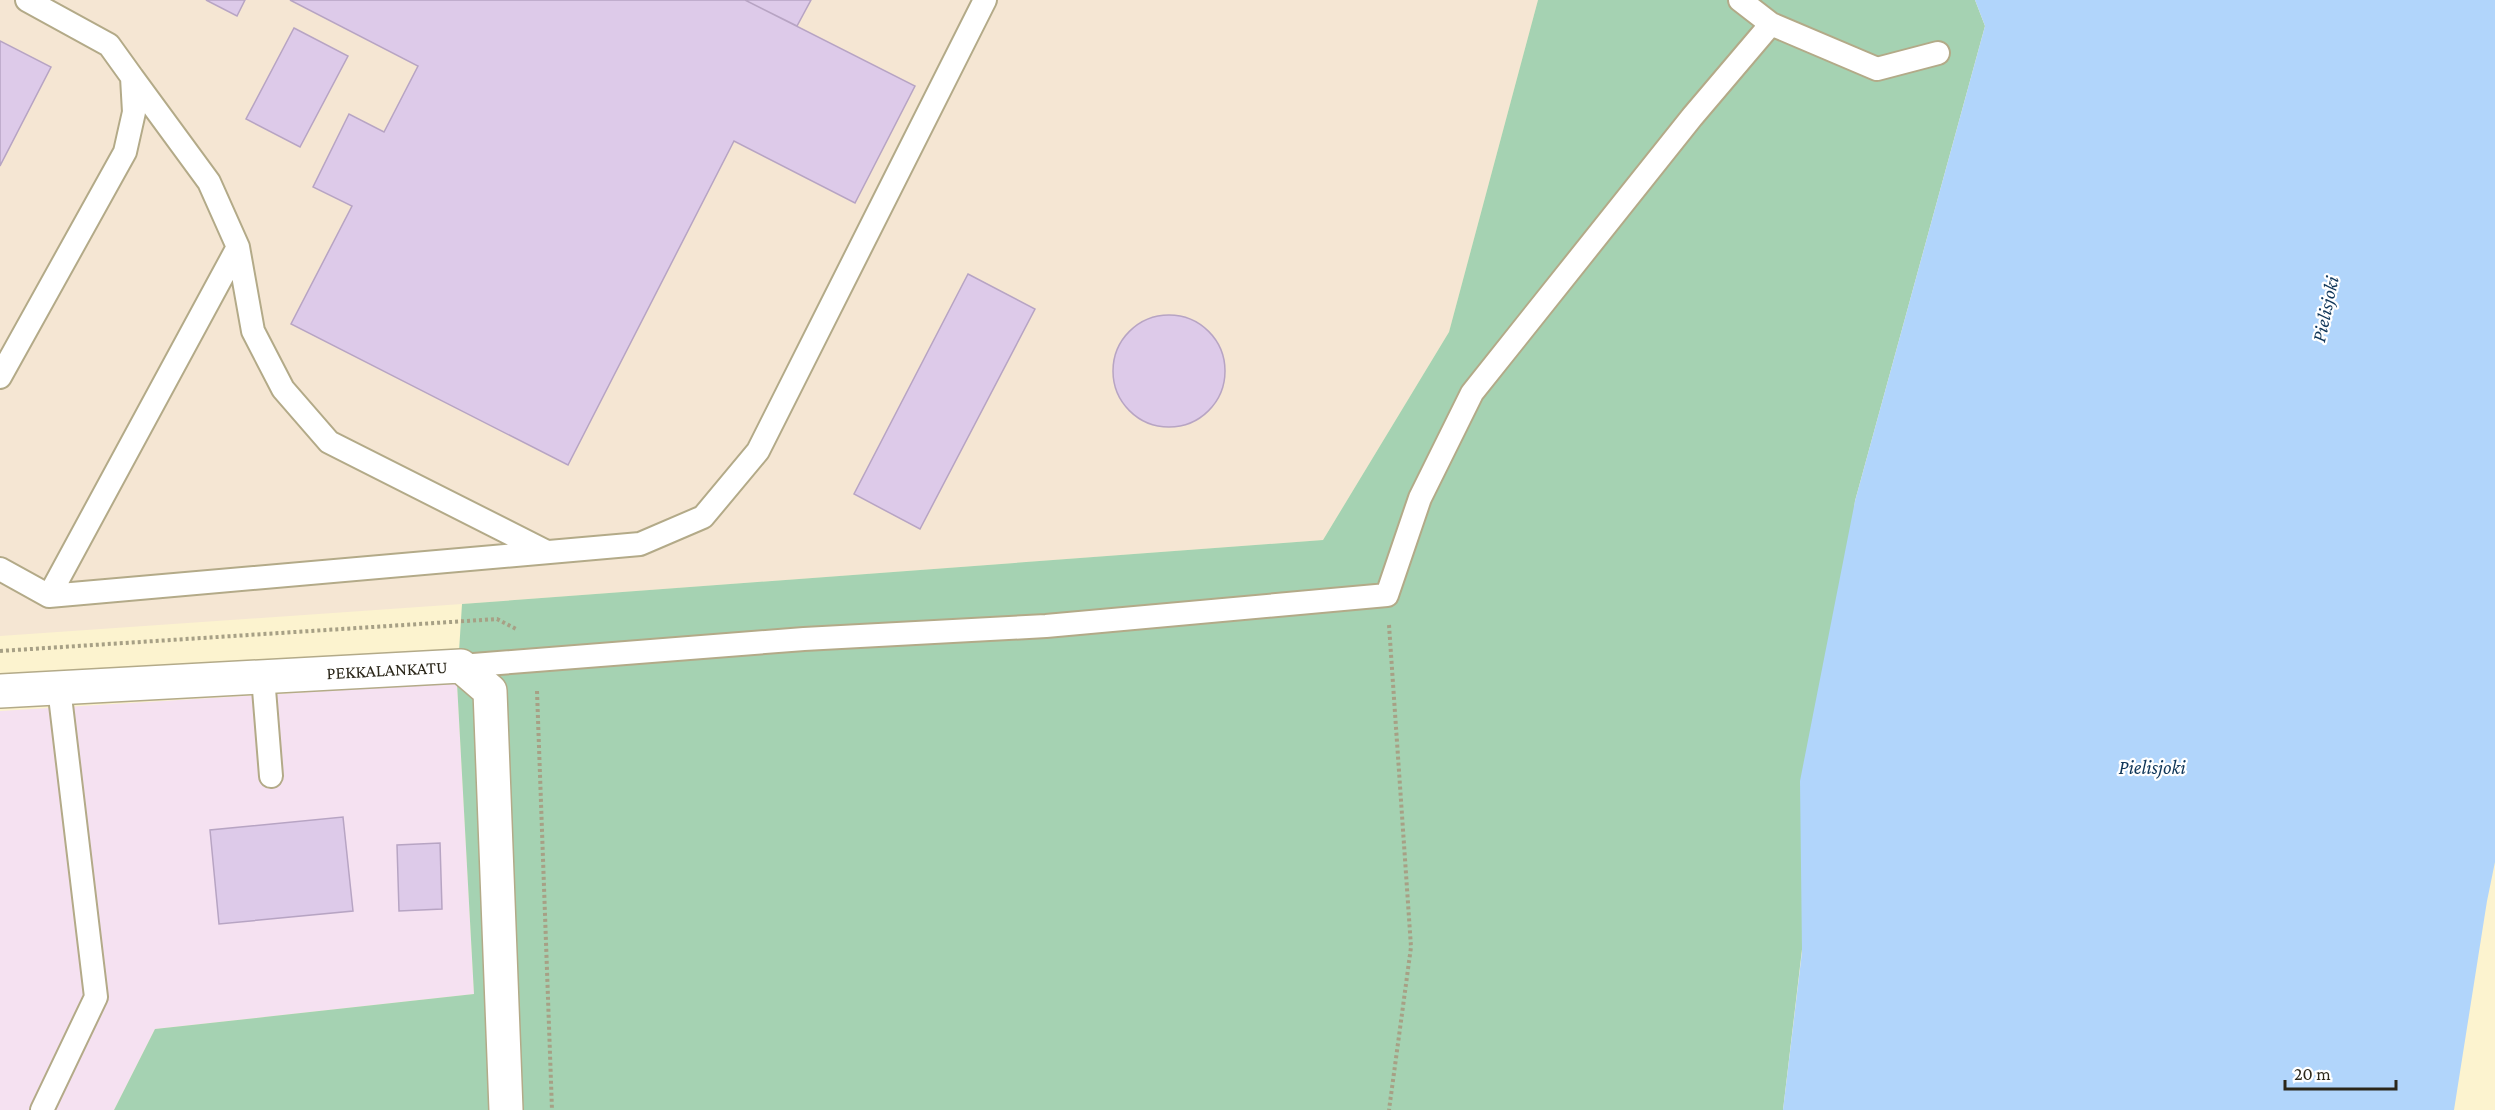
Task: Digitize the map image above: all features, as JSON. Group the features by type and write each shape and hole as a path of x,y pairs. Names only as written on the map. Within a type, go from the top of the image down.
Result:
{"street":[{"name":"PEKKALANKATU","path":"0,691 460,666 490,691 506,1110"}],"lane":[{"path":"27,0 109,45 209,182 238,247 253,331 283,388 329,442 546,551"},
{"path":"0,569 50,596 640,544 703,517 758,451 985,0"},
{"path":"1740,0 1771,24 1876,69 1938,53"},
{"path":"460,666 804,639 1046,626 1387,595 1420,498 1472,393 1692,117 1771,24"},
{"path":"0,377 125,152 134,112 132,77"},
{"path":"50,596 238,247"},
{"path":"263,677 271,776"},
{"path":"42,1110 96,997 59,688"}],"path":[{"path":"1387,595 1411,947 1389,1110"},
{"path":"0,651 497,620 525,633 536,661 552,1110"}],"shaded area":[{"path":"0,0 1538,0 1449,332 1323,540 0,636"},
{"path":"457,683 474,994 155,1029 114,1110 0,1110 0,711"}],"green space":[{"path":"1538,0 1975,0 1985,26 1855,501 1783,1110 114,1110 155,1029 474,994 457,683 462,604 1323,540 1449,332"}],"water":[{"name":"Pielisjoki","path":"1975,0 2495,0 2495,862 2454,1110 1783,1110 1802,952 1800,781 1855,501 1985,26"}],"building":[{"path":"206,0 245,0 237,16"},
{"path":"290,0 745,0 915,86 855,203 734,141 568,465 291,324 352,206 313,187 349,114 384,132 418,66"},
{"path":"745,0 811,0 797,26"},
{"path":"294,28 348,56 300,147 246,119"},
{"path":"0,41 51,67 0,166"},
{"path":"968,274 1035,309 920,529 854,494"},
{"path":"1169,315 1190,320 1208,332 1220,350 1225,371 1220,392 1208,410 1190,422 1169,427 1148,422 1130,410 1118,392 1113,371 1118,350 1130,332 1148,320"},
{"path":"343,817 353,911 219,924 210,830"},
{"path":"440,843 442,909 399,911 397,845"}]}
